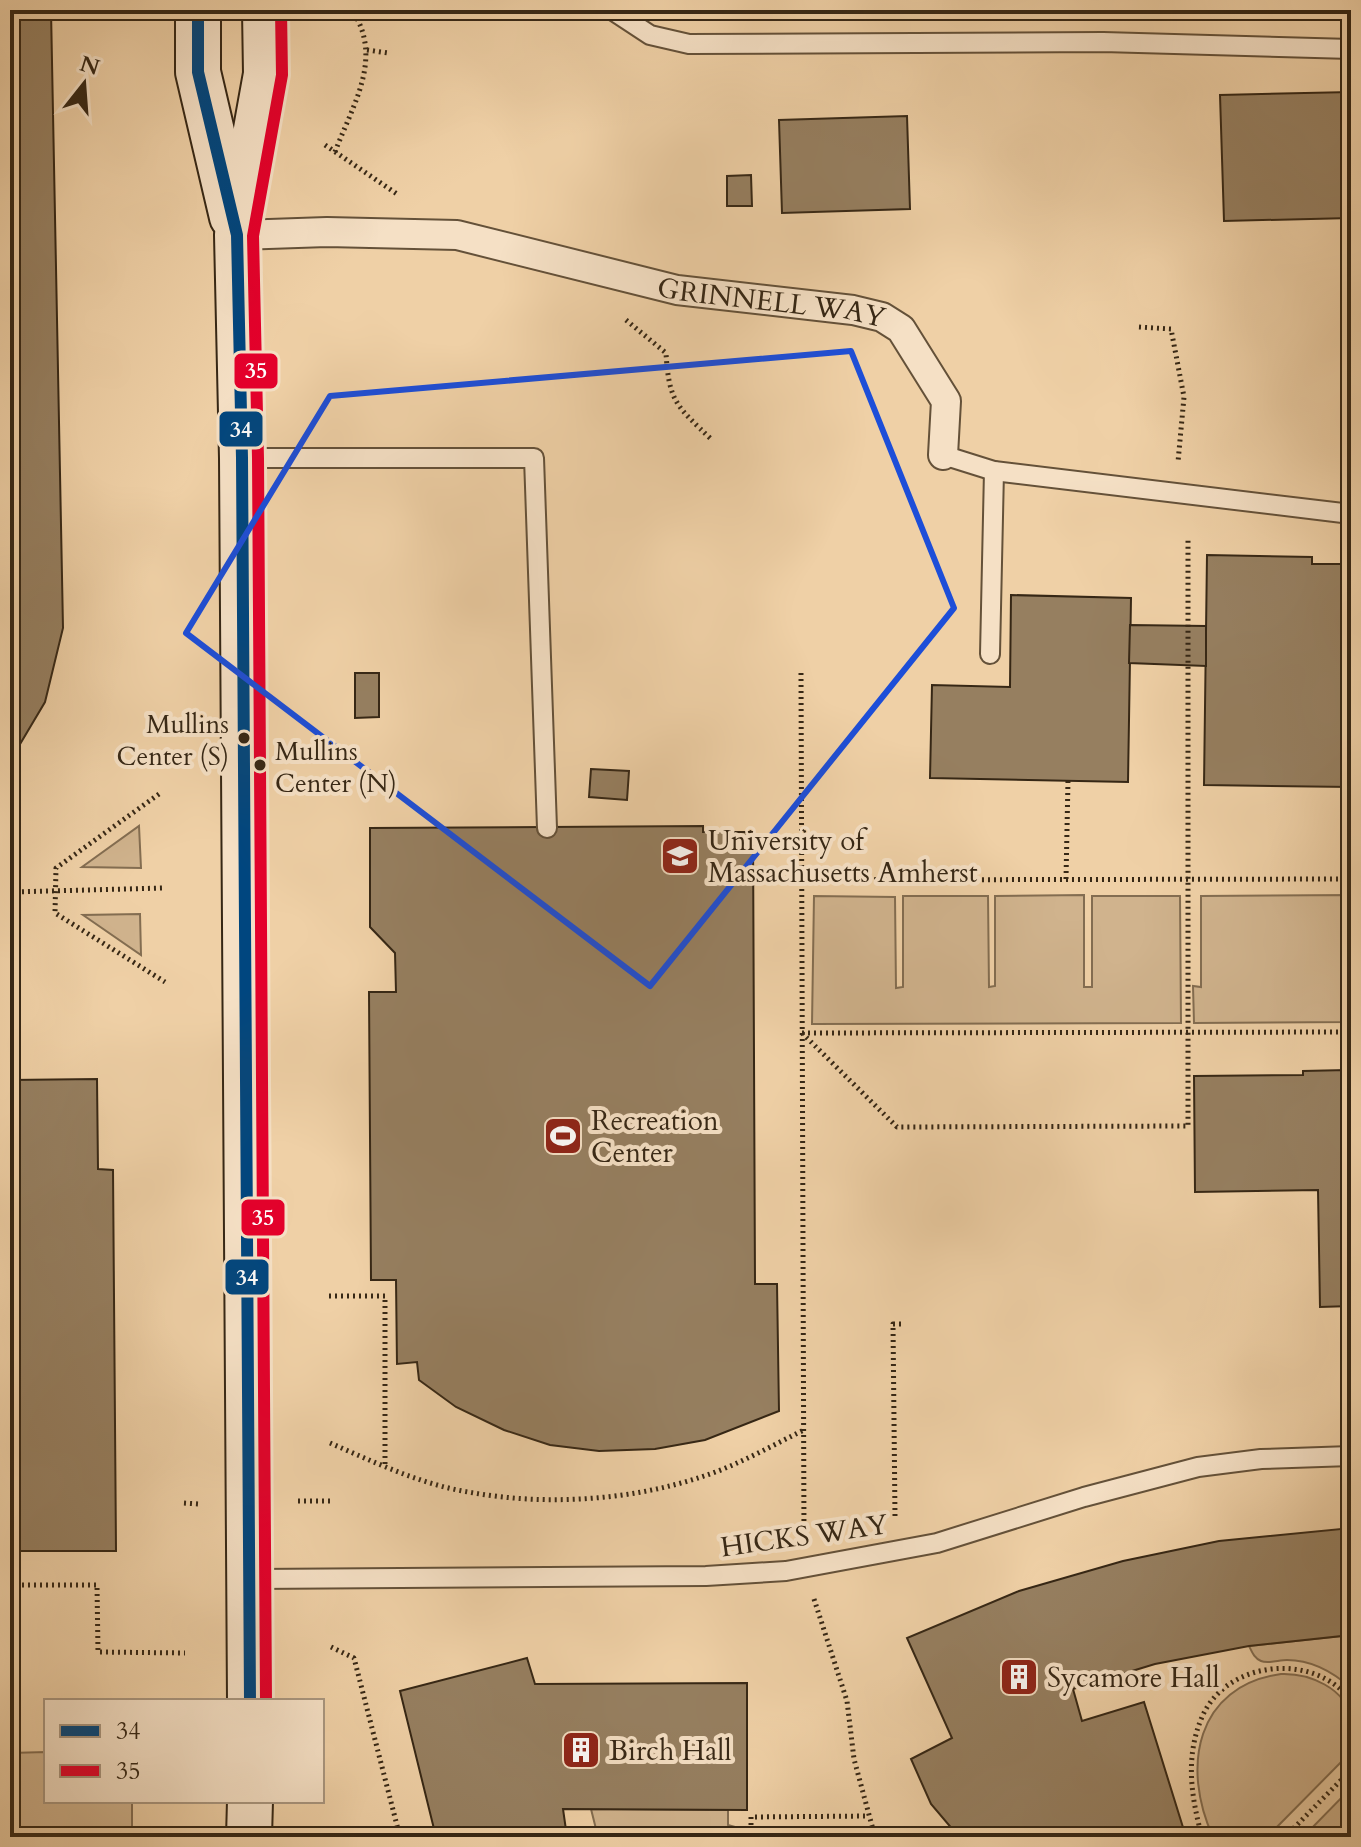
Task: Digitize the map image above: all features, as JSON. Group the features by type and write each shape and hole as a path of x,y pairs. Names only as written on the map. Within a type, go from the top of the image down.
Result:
{"main road":[{"path":"198,10 198,72 237,235"},
{"path":"250,1699 252,1579 242,458 237,235 266,74 265,10"},
{"path":"249,1837 250,1803"}],"street":[{"name":"GRINNELL WAY","path":"237,235 327,232 457,235 677,290 853,310 882,317 901,329 946,401 943,455"}],"lane":[{"path":"612,10 650,35 689,44 1103,42 1351,49"},
{"name":"GRINNELL WAY","path":"943,455 994,471 1351,514"},
{"path":"242,458 534,458 547,828"},
{"path":"990,654 994,471"},
{"name":"HICKS WAY","path":"252,1579 765,1573 869,1558 937,1543 1096,1494 1198,1467 1261,1459 1351,1456"}],"path":[{"path":"335,152 367,68 365,29 352,10"},
{"path":"367,50 388,53"},
{"path":"325,145 457,235"},
{"path":"576,265 598,303 626,319 666,353 668,389 679,408 712,440"},
{"path":"1139,327 1171,329 1184,397 1177,470"},
{"path":"802,1033 897,1127 1188,1126 1188,538"},
{"path":"801,673 805,1540"},
{"path":"1066,879 1068,780"},
{"path":"159,794 56,868 55,913 165,982"},
{"path":"802,880 1351,879"},
{"path":"10,892 164,888"},
{"path":"802,1033 1351,1032"},
{"path":"329,1296 385,1296 385,1466"},
{"path":"895,1516 893,1324 901,1324"},
{"path":"330,1443 385,1466 466,1492 542,1500 627,1494 702,1477 804,1430"},
{"path":"298,1501 331,1501"},
{"path":"184,1503 199,1504"},
{"path":"10,1585 97,1585 98,1652 185,1653"},
{"path":"817,1604 847,1701 854,1759 875,1837"},
{"path":"331,1647 354,1658 400,1837"},
{"path":"1202,1837 1194,1805 1191,1760 1201,1719 1217,1696 1249,1673 1287,1668 1322,1675 1351,1701"},
{"path":"1285,1837 1351,1770"},
{"path":"751,1837 751,1817 868,1816"}],"highlighted area":[{"path":"851,351 954,608 650,986 186,633 330,396"}],"shaded area":[{"path":"139,826 141,868 82,867"},
{"path":"1084,895 1084,987 1092,987 1092,896 1180,896 1181,1023 812,1024 814,896 895,897 896,988 903,987 903,896 988,896 989,987 995,986 995,896"},
{"path":"1351,895 1351,1022 1194,1023 1193,986 1201,987 1201,896"},
{"path":"140,914 141,955 83,915"},
{"path":"1351,1635 1351,1688 1313,1665 1284,1660 1261,1661 1249,1646"},
{"path":"1281,1674 1303,1676 1325,1684 1342,1699 1351,1719 1351,1752 1267,1837 1213,1837 1198,1784 1198,1758 1203,1734 1214,1712 1230,1695 1252,1682"},
{"path":"44,1752 44,1803 132,1803 132,1837 10,1837 10,1753"},
{"path":"1349,1790 1351,1837 1303,1837"},
{"path":"591,1809 728,1810 728,1825 739,1828 742,1837 598,1837"}],"building":[{"path":"10,10 51,10 63,628 45,702 10,761"},
{"path":"1351,92 1351,218 1224,221 1220,95"},
{"path":"907,116 910,209 782,213 779,120"},
{"path":"751,175 752,206 727,206 727,176"},
{"path":"1207,555 1312,557 1312,564 1351,564 1351,787 1204,785"},
{"path":"1011,595 1131,598 1128,782 930,778 932,685 1010,687"},
{"path":"1130,625 1206,626 1206,666 1129,663"},
{"path":"355,673 379,673 379,717 355,718"},
{"path":"591,769 629,771 627,800 589,797"},
{"name":"Recreation Center","path":"703,826 703,832 753,832 755,1284 777,1284 779,1411 705,1440 655,1449 599,1451 550,1445 504,1430 456,1407 419,1380 417,1362 397,1364 396,1280 371,1280 369,992 396,992 395,953 370,927 370,828"},
{"path":"1347,1070 1351,1074 1351,1306 1320,1307 1318,1190 1195,1192 1194,1076 1303,1075 1303,1071"},
{"path":"97,1079 98,1169 113,1170 116,1551 10,1551 10,1080"},
{"name":"Sycamore Hall","path":"1351,1528 1351,1635 1249,1646 1155,1664 1073,1689 1082,1721 1144,1702 1186,1837 959,1837 931,1804 911,1759 952,1738 907,1638 1019,1591 1123,1561 1219,1541"},
{"name":"Birch Hall","path":"527,1658 535,1684 747,1683 747,1810 563,1809 567,1837 436,1837 400,1691"}],"transit line":[{"name":"34","path":"198,10 198,72 237,235 242,458 250,1699"},
{"name":"35","path":"266,1699 258,458 253,236 282,75 281,10"}],"place":[{"name":"Mullins Center (S)","path":"244,738"},
{"name":"Mullins Center (N)","path":"260,765"},
{"name":"University of Massachusetts Amherst","path":"680,856"},
{"name":"Recreation Center","path":"563,1136"},
{"name":"Sycamore Hall","path":"1019,1677"},
{"name":"Birch Hall","path":"581,1750"}]}
